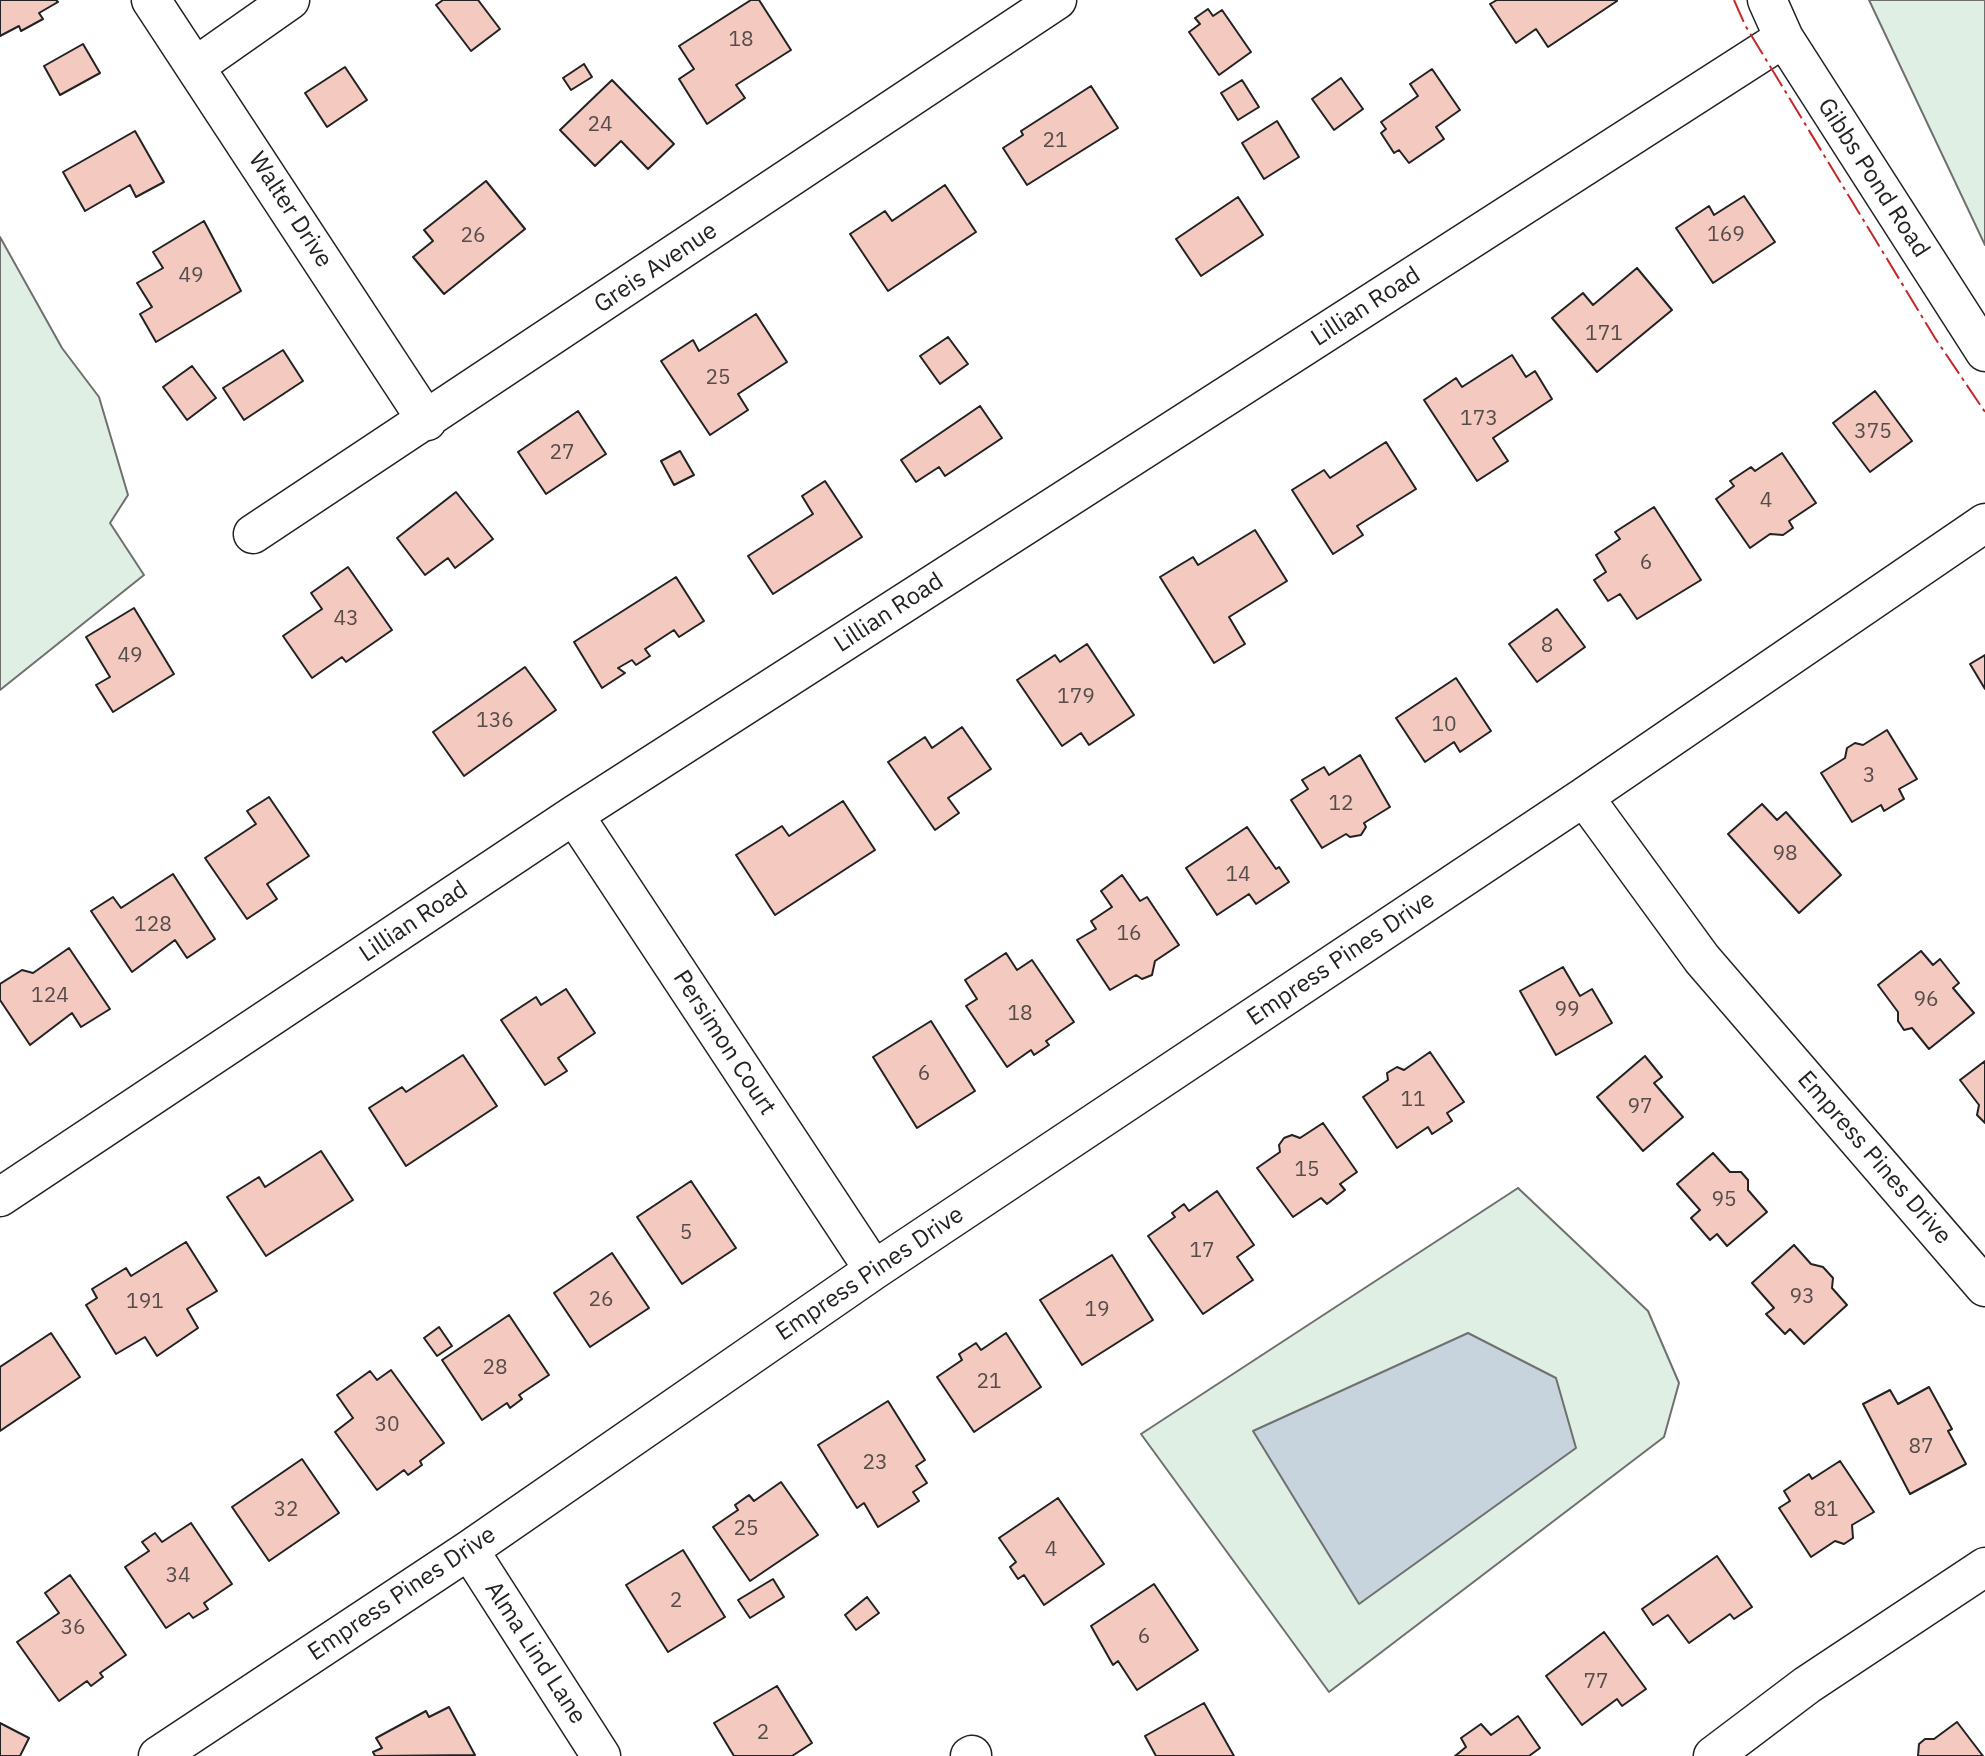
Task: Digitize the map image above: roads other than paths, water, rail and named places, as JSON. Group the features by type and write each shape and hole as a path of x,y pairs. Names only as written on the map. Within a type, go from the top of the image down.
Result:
{"street":[{"name":"Walter Drive","path":"151,0 427,421"},
{"path":"196,66 290,0"},
{"name":"Greis Avenue","path":"253,534 427,421 1057,0"},
{"name":"Gibbs Pond Road","path":"1767,0 1784,38 1985,352"},
{"name":"Lillian Road","path":"0,1197 574,816 1784,38"},
{"name":"Empress Pines Drive","path":"158,1756 469,1550 874,1270 1584,797 1985,523"},
{"name":"Empress Pines Drive","path":"1584,797 1702,959 1985,1287"},
{"name":"Persimon Court","path":"574,816 874,1270"},
{"name":"Alma Lind Lane","path":"469,1550 601,1756"},
{"path":"1713,1756 1807,1685 1985,1567"}]}
